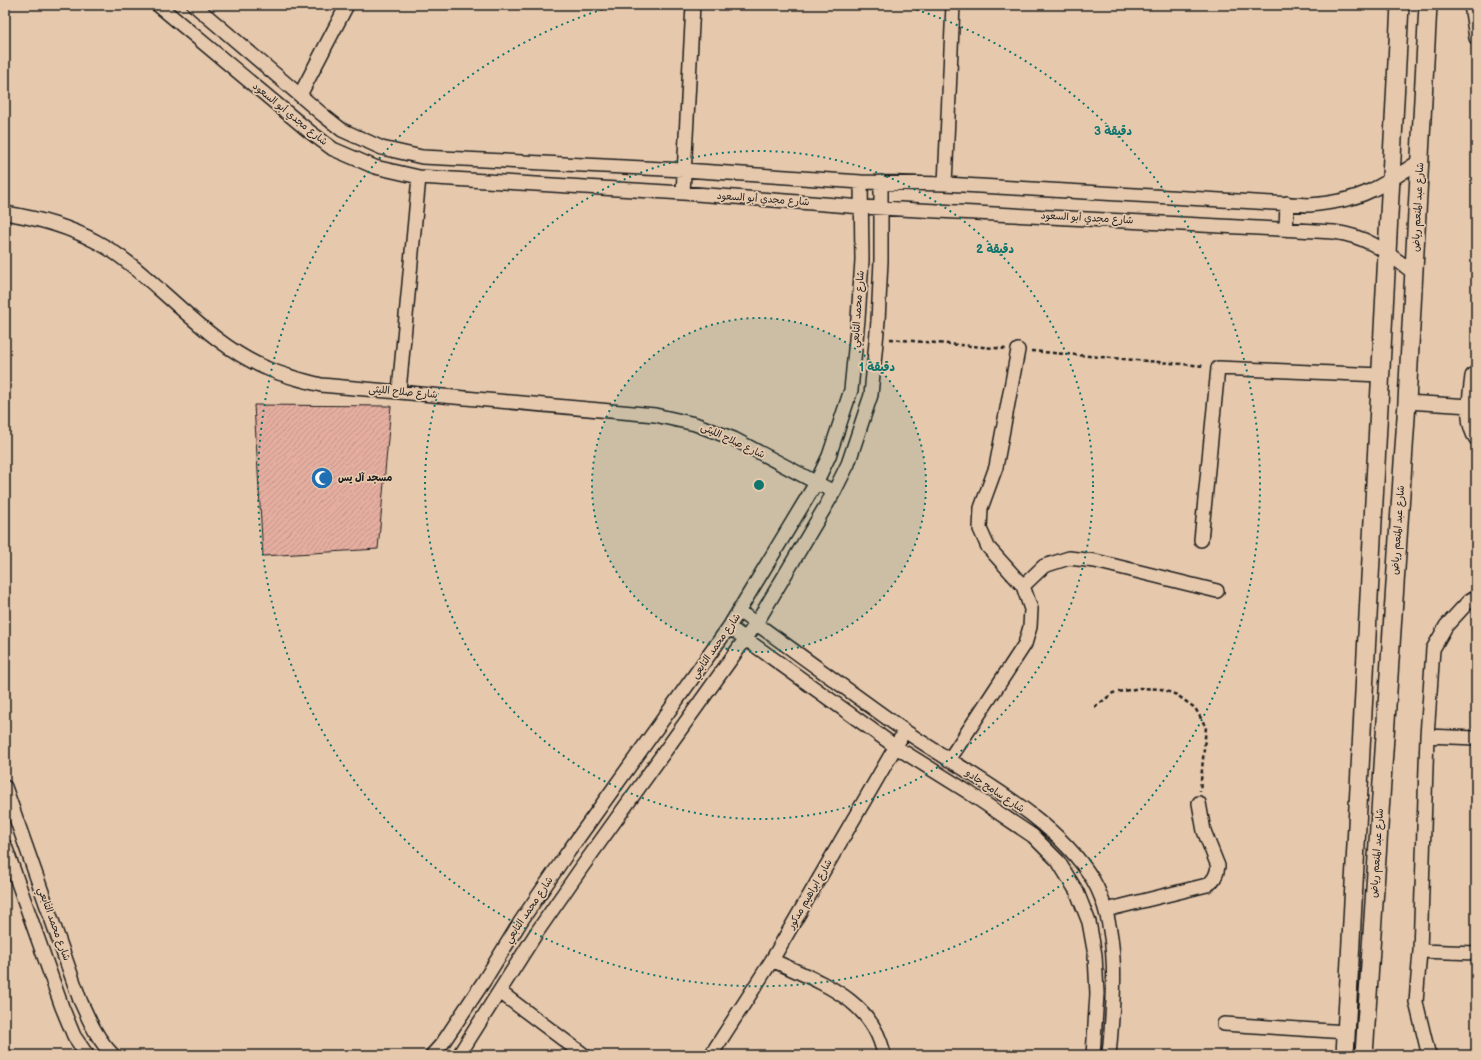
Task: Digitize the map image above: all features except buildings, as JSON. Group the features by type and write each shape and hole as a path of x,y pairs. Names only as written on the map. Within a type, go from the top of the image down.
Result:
{"street":[{"name":"شارع مجدي أبو السعود","path":"158,5 310,132 333,149 375,167 419,177 683,193 862,206 1334,232 1362,238 1414,273"},
{"name":"شارع مجدي أبو السعود","path":"194,5 342,130 382,148 422,157 684,170 861,182 945,184 1309,205 1331,203 1352,198 1372,190 1420,161"},
{"path":"300,95 348,5"},
{"path":"683,193 693,5"},
{"path":"945,184 953,5"},
{"path":"1345,1055 1400,5"},
{"name":"شارع عبد المنعم رياض","path":"1364,1055 1407,402 1428,5"},
{"path":"1471,5 1476,38"},
{"path":"400,391 419,177"},
{"name":"شارع محمد التابعي","path":"432,1055 446,1038 484,981 521,921 566,855 730,628 816,483 829,456 851,390 862,260 861,182"},
{"name":"شارع محمد التابعي","path":"459,1055 538,932 582,867 756,624 834,492 848,464 870,394 882,261 881,182"},
{"path":"1286,229 1287,203"},
{"name":"شارع صلاح الليثى","path":"5,213 37,218 68,228 98,242 125,260 214,337 239,354 265,368 292,378 321,385 655,415 695,424 734,439 834,492"},
{"path":"949,760 1025,644 1030,627 1032,609 1022,586 988,547 980,529 981,508 996,467 1018,350"},
{"path":"1202,540 1218,368 1381,376"},
{"path":"1476,372 1472,376 1469,424 1472,434 1476,439"},
{"path":"1407,402 1470,406"},
{"path":"1022,586 1044,566 1069,558 1095,561 1217,591"},
{"path":"1430,1055 1416,1002 1420,951 1427,736 1433,649 1446,626 1470,601 1476,597"},
{"name":"شارع سامح جادو","path":"740,612 905,731 1013,802 1044,825 1072,850 1093,880 1106,910 1112,952 1114,990 1109,1055"},
{"name":"شارع سامح جادو","path":"730,628 896,747 968,792 1033,836 1058,862 1074,886 1089,922 1095,955 1097,994 1092,1055"},
{"name":"شارع ابراهيم مدكور","path":"711,1055 772,960 905,731"},
{"path":"1427,736 1476,738"},
{"name":"شارع محمد التابعي","path":"5,787 80,1000 92,1026 107,1049 113,1055"},
{"path":"1106,910 1207,886 1212,882 1215,878 1218,866 1204,831 1199,803"},
{"name":"شارع محمد التابعي","path":"5,846 62,1007 74,1036 87,1055"},
{"path":"521,921 538,932"},
{"path":"1420,951 1476,953"},
{"path":"772,960 832,988 854,1002 870,1021 882,1043 884,1055"},
{"path":"500,992 584,1055"},
{"path":"1224,1024 1346,1032"}],"path":[{"path":"876,338 1218,368"},
{"path":"1095,707 1112,692 1140,688 1161,689 1177,695 1195,708 1206,727 1199,803"}],"place":[{"name":"مسجد آل يس","path":"322,478"}]}
